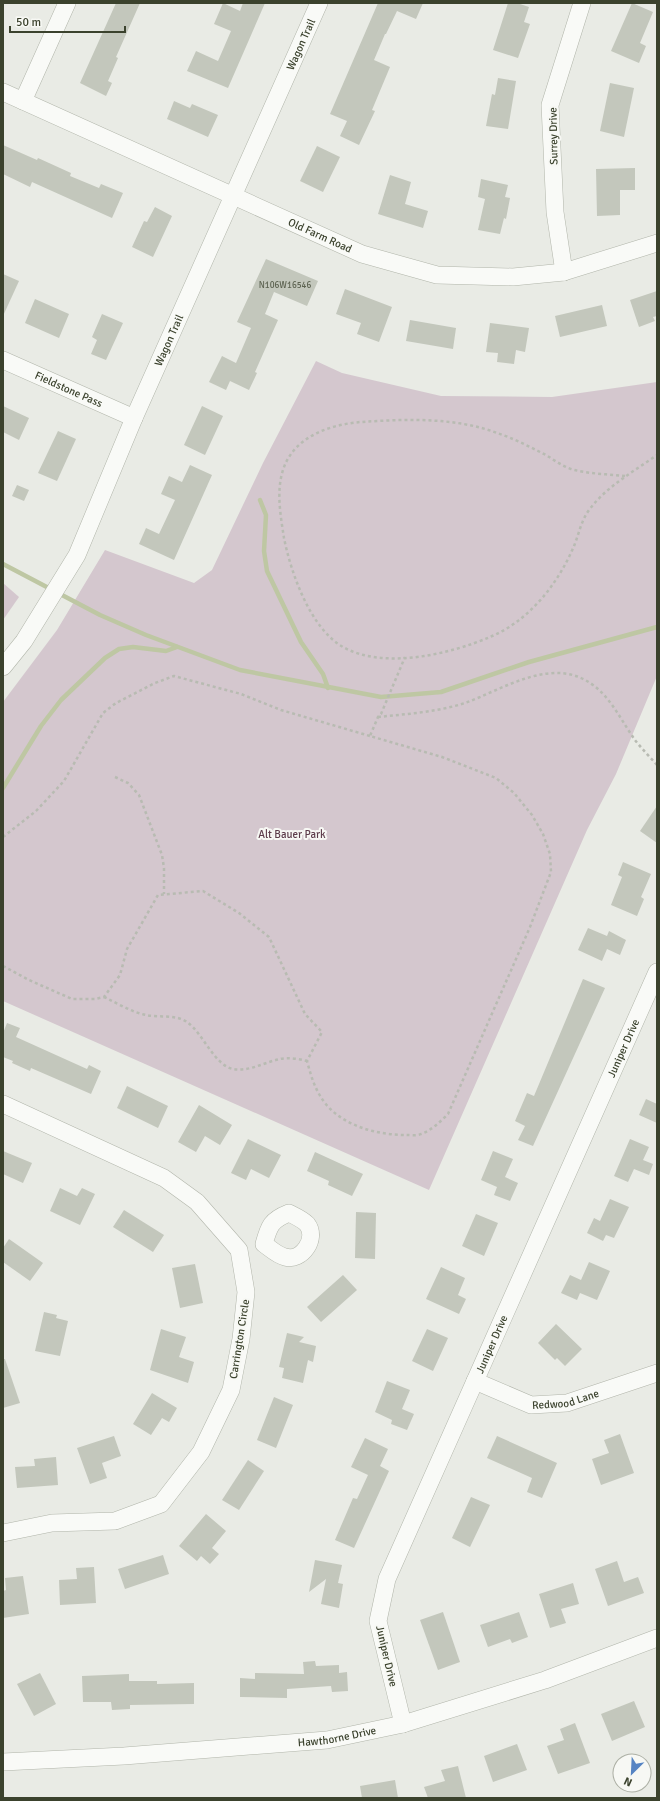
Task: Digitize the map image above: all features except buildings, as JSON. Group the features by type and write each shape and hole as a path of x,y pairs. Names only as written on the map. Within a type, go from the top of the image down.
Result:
{"street":[{"path":"23,101 67,3"},
{"name":"Wagon Trail","path":"3,667 24,641 77,555 134,418 319,3"},
{"name":"Surrey Drive","path":"564,272 555,212 550,105 582,3"},
{"name":"Old Farm Road","path":"3,92 362,254 436,275 512,277 564,272 657,243"},
{"name":"Fieldstone Pass","path":"3,360 134,418"},
{"name":"Juniper Drive","path":"402,1724 378,1621 387,1580 657,972"},
{"path":"3,1104 164,1178 197,1202 239,1250 264,1244"},
{"name":"Carrington Circle","path":"3,1533 52,1523 115,1521 161,1504 202,1452 231,1390 242,1339 246,1292 239,1250"},
{"name":"Redwood Lane","path":"475,1381 531,1404 567,1403 657,1373"},
{"name":"Hawthorne Drive","path":"3,1762 124,1756 327,1740 402,1724 545,1680 657,1638"}],"path":[{"path":"625,476 597,474 571,469 536,450 498,433 466,424 402,420 358,422 330,428 306,438 289,457 280,479 279,510 295,579 320,626 330,636 342,646 365,655 385,658 433,654 472,643 508,630 519,621 532,609 561,571 589,510 610,488 625,476 657,455"},
{"path":"370,736 394,685 405,657"},
{"path":"378,717 443,709 458,705 527,678 557,673 577,676 594,685 614,706 636,740 657,765"},
{"path":"3,837 36,811 64,781 103,713 116,703 155,683 174,676 241,694 281,710 442,757 496,778 514,793 532,815 543,834 550,854 551,872 524,942 448,1114 436,1126 420,1135 400,1135 371,1131 356,1126 339,1116 325,1104 313,1084 307,1061 322,1032 305,1014 269,937 239,913 202,892 158,895 127,949 120,975 104,997"},
{"path":"116,776 128,783 139,795 162,855 164,868 164,894"},
{"path":"3,966 29,980 72,999 95,999 104,997 144,1015 160,1018 179,1018 194,1027 216,1058 232,1069 246,1069 281,1059 298,1059 307,1061"}],"green space":[{"name":"Alt Bauer Park","path":"316,361 342,373 441,396 552,397 657,382 657,676 616,774 587,830 429,1190 3,1001 3,702 57,630 105,550 194,583 212,570 263,463"},
{"path":"3,583 19,597 3,620"}],"waterway":[{"path":"260,500 266,515 264,551 267,571 301,642 323,674 328,688"},
{"path":"3,564 100,615 146,635 240,670 381,697 441,692 529,662 657,627"},
{"path":"3,788 41,726 61,700 105,658 119,649 133,647 166,651 177,647"}]}
